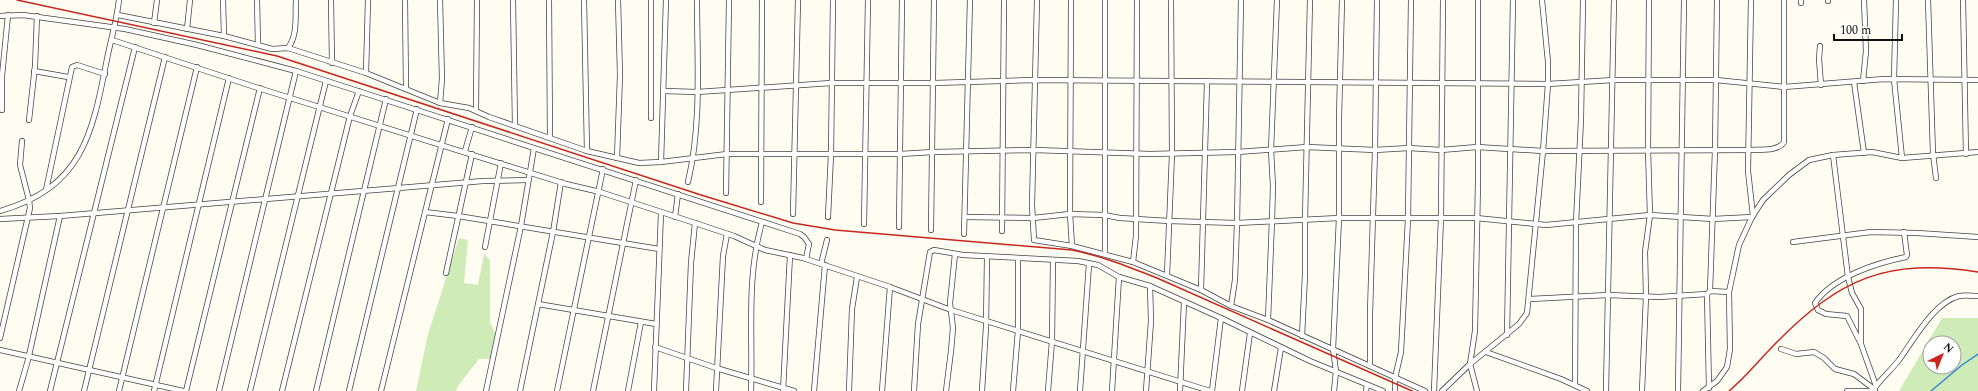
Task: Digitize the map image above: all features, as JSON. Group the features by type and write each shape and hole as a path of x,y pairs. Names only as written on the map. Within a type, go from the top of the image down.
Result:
{"street":[{"path":"0,211 29,200 46,190 67,173 79,156 89,138 118,15 119,0"},
{"path":"154,23 157,0"},
{"path":"187,29 190,0"},
{"path":"223,0 224,36"},
{"path":"257,0 258,45"},
{"path":"288,48 293,40 295,30 296,0"},
{"path":"331,0 332,62"},
{"path":"366,73 368,0"},
{"path":"405,0 406,88"},
{"path":"440,0 442,79 440,103"},
{"path":"476,110 477,0"},
{"path":"513,0 515,126"},
{"path":"549,0 550,137"},
{"path":"584,0 587,151"},
{"path":"617,158 620,75 618,0"},
{"path":"651,0 651,118"},
{"path":"661,162 666,0"},
{"path":"688,182 694,157 697,92 697,0"},
{"path":"726,193 729,0"},
{"path":"761,202 762,0"},
{"path":"793,214 796,154 798,0"},
{"path":"828,217 831,154 833,0"},
{"path":"864,224 868,0"},
{"path":"899,227 902,0"},
{"path":"931,230 934,0"},
{"path":"964,234 970,0"},
{"path":"1002,231 1002,82 1004,0"},
{"path":"1037,0 1033,218 1034,240 1072,246 1104,254 1132,262 1167,275 1201,290 1231,306 1268,320 1425,391"},
{"path":"1071,0 1070,214 1072,246"},
{"path":"1104,254 1106,0"},
{"path":"1132,262 1136,236 1138,0"},
{"path":"1167,275 1172,154 1171,0"},
{"path":"1231,306 1235,280 1237,223 1237,152 1241,0"},
{"path":"1268,320 1273,186 1271,150 1277,0"},
{"path":"1302,336 1305,275 1310,0"},
{"path":"1334,391 1336,371 1333,349 1339,218 1342,0"},
{"path":"1370,366 1377,0"},
{"path":"1395,391 1395,378 1401,352 1408,219 1411,0"},
{"path":"1434,391 1441,218 1443,0"},
{"path":"1477,391 1470,364 1475,331 1476,218 1478,182 1478,0"},
{"path":"1507,335 1513,0"},
{"path":"1442,391 1470,364 1507,335 1524,319 1527,313 1530,299 1548,84 1548,62 1542,0"},
{"path":"1575,385 1576,223 1580,150 1583,0"},
{"path":"1606,391 1614,80 1614,0"},
{"path":"1642,391 1646,296 1645,252 1650,215 1648,150 1649,0"},
{"path":"1678,391 1678,296 1684,80 1684,0"},
{"path":"1709,388 1708,293 1713,218 1717,0"},
{"path":"1751,0 1748,171 1753,216"},
{"path":"118,15 224,36 272,49 288,48 366,73 440,103 476,110 489,117 587,151 639,162 661,162 726,154 900,154 1002,150 1071,150 1136,154 1172,154 1237,152 1307,147 1375,150 1409,148 1441,150 1477,146 1543,151 1748,150 1776,148 1784,142 1784,0"},
{"path":"1863,81 1866,51 1864,0"},
{"path":"1896,0 1894,79 1902,158"},
{"path":"1928,0 1933,154 1936,178"},
{"path":"1963,0 1963,80 1966,154"},
{"path":"2,110 2,76 8,15"},
{"path":"0,16 37,16 114,28 197,45 296,71 603,169 804,236 809,244 806,259"},
{"path":"29,120 34,71 37,16"},
{"path":"112,40 197,66 319,107 530,171 561,182 600,192 727,234 765,250 806,259 890,287 951,310 1211,391 1221,318"},
{"path":"1820,46 1819,59 1821,85"},
{"path":"50,391 135,47"},
{"path":"84,391 165,57"},
{"path":"46,190 68,77 74,64 105,74"},
{"path":"119,391 197,66"},
{"path":"34,71 68,77"},
{"path":"219,391 296,71"},
{"path":"154,391 229,78"},
{"path":"664,91 697,92 831,83 968,83 1036,80 1207,82 1376,81 1410,83 1548,84 1614,80 1716,80 1784,87 1894,79 1978,80"},
{"path":"250,391 273,304 297,196 326,81"},
{"path":"1201,290 1207,82"},
{"path":"1854,82 1864,153"},
{"path":"186,391 260,88"},
{"path":"282,391 350,116 359,91"},
{"path":"316,391 386,99"},
{"path":"349,391 417,109"},
{"path":"381,391 448,119"},
{"path":"465,152 472,127"},
{"path":"0,338 28,218 29,200 20,165 22,141"},
{"path":"486,391 521,226 534,148"},
{"path":"1704,391 1709,388 1727,367 1730,349 1729,292 1739,245 1753,216 1763,200 1789,175 1809,160 1833,156 1878,153 1902,158 1933,154 1966,154 1978,152"},
{"path":"446,273 472,154"},
{"path":"1833,156 1848,277 1852,293 1861,309 1861,344"},
{"path":"485,247 501,163"},
{"path":"557,391 588,238 600,192 603,169"},
{"path":"0,219 60,216 94,212 199,205 398,187 497,180 528,180"},
{"path":"593,391 636,180"},
{"path":"520,391 553,232 561,182"},
{"path":"675,217 678,194"},
{"path":"425,212 490,221 659,249"},
{"path":"654,391 661,212"},
{"path":"965,217 1033,218 1070,214 1104,215 1169,221 1237,223 1272,220 1339,218 1476,218 1536,225 1576,223 1610,218 1650,215 1680,218 1753,216"},
{"path":"19,391 29,356 60,216"},
{"path":"751,391 751,276 755,246 762,222"},
{"path":"686,391 690,263 695,223"},
{"path":"1793,242 1871,232 1904,232 1978,237"},
{"path":"1874,389 1861,344 1847,316 1826,314 1818,310 1816,303 1827,290 1848,277 1884,261 1906,257 1904,232"},
{"path":"716,391 723,256 727,234"},
{"path":"814,391 823,265 827,240"},
{"path":"914,391 918,324 931,251 988,257 1078,261 1098,266 1119,277 1150,286 1221,318 1281,348 1384,391"},
{"path":"946,391 953,328 951,310 955,254"},
{"path":"783,389 790,255"},
{"path":"982,391 988,257"},
{"path":"1013,391 1018,331 1018,259"},
{"path":"1048,391 1052,341 1053,261"},
{"path":"1080,391 1089,264"},
{"path":"848,391 852,309 857,276"},
{"path":"1112,391 1119,277"},
{"path":"1146,391 1150,321 1150,286"},
{"path":"882,391 890,287"},
{"path":"1530,299 1608,294 1678,296 1729,292"},
{"path":"1847,391 1874,389 1898,361 1924,323 1935,313 1951,299 1960,296 1978,296"},
{"path":"1180,391 1184,302"},
{"path":"538,304 656,324"},
{"path":"628,391 641,322"},
{"path":"1242,391 1250,333"},
{"path":"655,347 716,368 794,391"},
{"path":"1274,391 1281,348"},
{"path":"1781,349 1796,354 1814,352 1822,356 1835,369 1854,374 1874,389"},
{"path":"0,350 122,376 183,391"},
{"path":"1486,352 1575,385 1587,391"},
{"path":"1366,391 1367,385"}],"green space":[{"path":"459,238 468,240 464,283 478,285 484,254 490,260 490,322 496,335 491,359 479,359 458,386 456,391 416,391 428,334"},
{"path":"1942,318 1978,318 1978,391 1899,391 1922,352 1922,375 1962,375 1962,335 1932,335"}],"waterway":[{"path":"1931,391 1962,365 1978,354"}],"railway":[{"path":"17,0 277,56 701,195 793,223 835,230 1072,250 1094,255 1157,278 1412,391"},
{"path":"1729,391 1799,321 1844,288 1867,278 1891,271 1917,268 1946,268 1978,272"}]}
